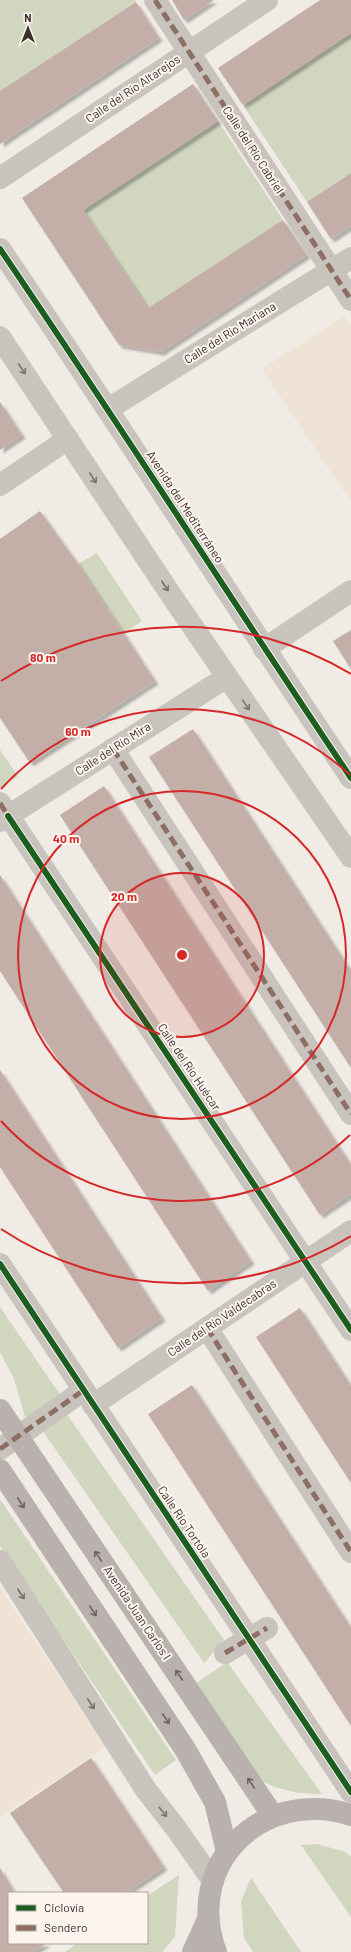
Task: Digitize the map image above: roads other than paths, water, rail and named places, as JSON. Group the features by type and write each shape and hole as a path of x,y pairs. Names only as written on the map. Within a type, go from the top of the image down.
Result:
{"main road":[{"name":"Avenida Juan Carlos I","path":"0,1410 273,1816"},
{"path":"0,1470 185,1749 215,1802 227,1852"},
{"path":"216,1952 212,1942 208,1919 208,1900 212,1881 227,1852 243,1834 262,1821 292,1810 312,1808 339,1811 351,1815"},
{"path":"192,1952 208,1919"}],"street":[{"name":"Calle del Río Cabriel","path":"155,0 351,300"},
{"name":"Calle del Río Altarejos","path":"0,178 267,0"},
{"name":"Avenida del Mediterráneo","path":"0,249 351,778"},
{"name":"Calle del Río Mariana","path":"108,410 351,258"},
{"path":"0,337 227,677 351,857"},
{"path":"0,485 68,439"},
{"path":"264,649 351,591"},
{"name":"Calle del Río Mira","path":"3,814 113,749 227,677"},
{"path":"113,749 351,1114"},
{"name":"Calle del Río Huécar","path":"3,814 351,1330"},
{"name":"Calle del Río Valdecabras","path":"0,1448 18,1436 89,1398 207,1328 351,1231"},
{"name":"Calle Rio Tortola","path":"0,1264 89,1398 258,1633 351,1792"},
{"path":"207,1328 351,1552"},
{"path":"0,1561 146,1790 175,1827 212,1881"},
{"path":"225,1652 258,1633"}]}
